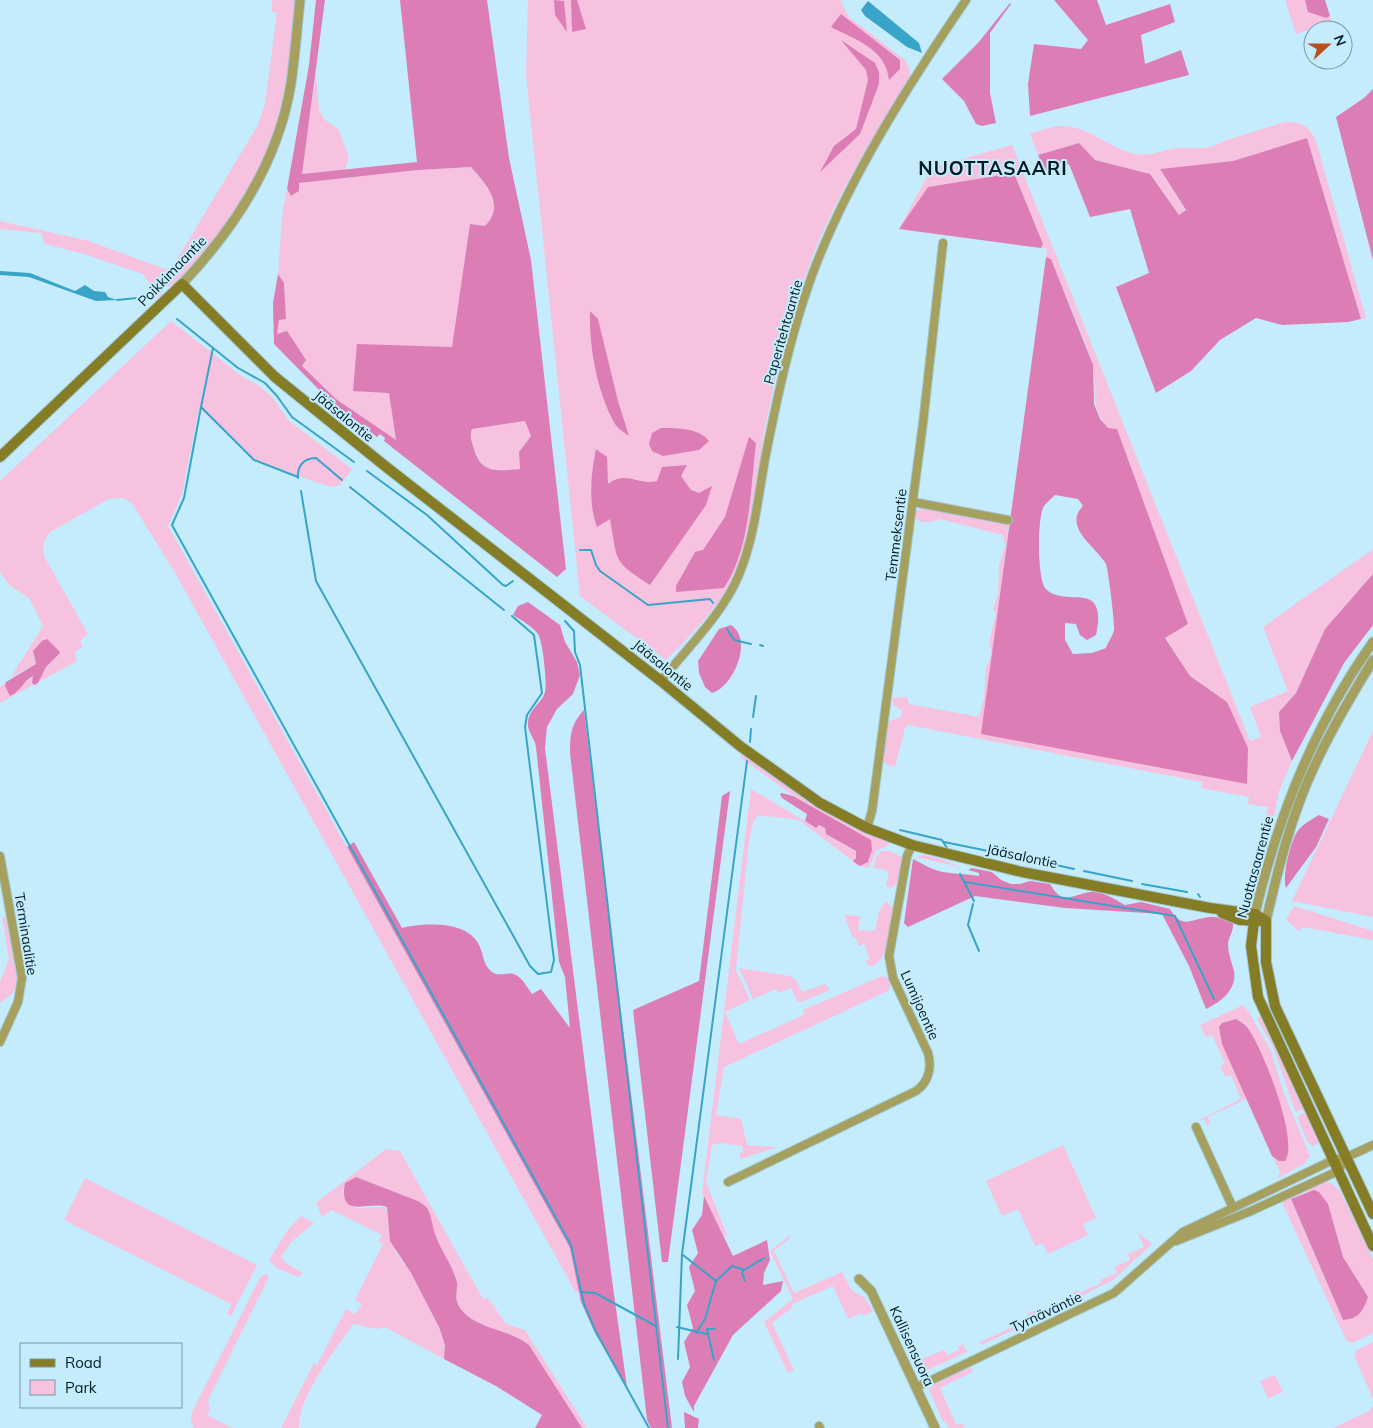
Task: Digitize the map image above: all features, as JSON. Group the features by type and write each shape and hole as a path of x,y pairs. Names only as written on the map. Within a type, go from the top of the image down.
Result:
{"main road":[{"name":"Poikkimaantie","path":"0,457 182,284"},
{"name":"Jääsalontie","path":"182,284 274,377 385,466 662,681 740,746 820,802 867,828 912,845 1022,872 1210,908 1266,921"},
{"name":"Nuottasaarentie","path":"1254,918 1251,946 1258,997 1373,1246"},
{"name":"Nuottasaarentie","path":"1266,921 1266,962 1275,1006 1373,1214"}],"street":[{"name":"Poikkimaantie","path":"182,284 210,254 250,198 274,145 291,84 300,0"},
{"name":"Paperitehtaantie","path":"662,681 715,614 732,588 745,558 774,410 789,350 811,279 829,236 880,135 921,67 966,0"},
{"name":"Temmeksentie","path":"867,828 872,810 943,244"},
{"path":"912,502 1008,520"},
{"name":"Nuottasaarentie","path":"1254,918 1279,825 1298,773 1324,720 1373,642"},
{"name":"Nuottasaarentie","path":"1266,921 1298,804 1335,724 1373,660"},
{"name":"Lumijoentie","path":"728,1182 916,1091 926,1081 930,1063 928,1053 893,978 889,956 907,856 912,845"},
{"name":"Terminaalitie","path":"0,856 22,978 18,1002 0,1042"},
{"path":"1196,1127 1233,1208"},
{"name":"Tyrnäväntie","path":"917,1387 1114,1293 1182,1232 1333,1160 1346,1157 1373,1145"},
{"path":"1338,1171 1346,1157"},
{"name":"Tyrnäväntie","path":"1174,1241 1250,1211 1338,1171"},
{"name":"Kallisensuora","path":"859,1279 871,1291 935,1428"}],"green space":[{"path":"272,0 296,0 286,78 280,109 270,142 255,178 235,213 212,245 178,282 169,287 160,280 156,284 162,292 161,296 150,297 156,292 143,274 84,254 45,244 41,233 0,229 0,221 89,241 170,271 258,125 265,104 277,13 272,12"},
{"path":"528,0 840,0 849,17 906,61 910,71 910,76 866,149 839,199 826,225 805,277 776,378 763,439 748,527 739,562 726,590 711,612 666,660 580,596 526,75"},
{"path":"1285,0 1305,0 1308,12 1326,18 1330,16 1331,20 1303,20 1303,32 1296,34"},
{"path":"316,73 319,110 324,119 338,129 349,157 345,170 301,174"},
{"path":"1285,122 1300,124 1308,128 1316,141 1366,318 1361,319 1307,138 1233,161 1160,169 1186,211 1179,215 1150,174 1095,160 1079,143 1038,155 1030,134 1060,126 1070,127 1089,133 1125,151 1141,155 1180,148 1208,147"},
{"path":"1012,145 1250,741 1261,737 1250,707 1288,691 1263,627 1373,549 1373,574 1325,629 1296,693 1279,712 1280,731 1292,761 1279,791 1273,823 1270,824 1265,821 1268,807 1248,804 1249,797 1201,788 1202,782 908,725 905,728 895,767 886,764 883,760 889,721 900,718 902,710 893,705 892,698 907,697 909,704 979,717 984,698 986,668 991,653 989,643 996,612 993,609 998,594 999,565 1005,546 1003,535 940,519 921,522 915,518 915,512 924,508 1009,524 982,734 1247,783 1227,702 1190,676 1165,637 1188,624 1108,428 1098,412 1094,372 1088,350 1051,259 1046,257 1047,249 1041,248 1043,244 1014,173 928,187 899,229 926,178 937,166"},
{"path":"471,167 492,195 494,210 485,226 470,224 453,347 357,345 389,392 396,441 336,399 302,366 277,334 279,320 286,318 284,284 278,274 283,209 287,189 291,196 299,191 299,183 418,170"},
{"path":"171,321 244,378 258,385 272,397 288,420 352,469 340,485 331,487 254,459 199,408 182,494 168,526 570,1248 580,1293 575,1291 174,571 131,502 122,498 109,499 50,532 46,538 43,546 44,556 88,634 80,641 83,646 75,652 77,661 37,683 46,667 59,654 33,656 36,664 11,677 43,626 29,598 9,585 0,572 0,481"},
{"path":"526,421 531,436 519,452 520,469 497,470 486,467 481,463 472,441 472,429"},
{"path":"35,675 32,683 34,684 0,703 0,687 6,682 5,687 23,684"},
{"path":"1373,731 1373,917 1292,901"},
{"path":"741,752 812,803 850,825 890,842 887,846 876,851 869,868 855,865 853,861 799,820 758,815 753,823 749,841 736,970 750,1000 725,1012 739,1044 804,1015 803,1010 882,976 889,979 891,984 888,991 724,1067 716,1115 741,1119 747,1145 777,1147 741,1159 739,1153 743,1151 742,1146 720,1143 712,1145 706,1182 727,1235 724,1237 702,1193 751,789 816,828 819,825 825,828 826,834 856,851 856,858 864,865 870,860 812,809 741,758"},
{"path":"881,851 889,851 902,857 901,871 893,887 889,888 886,884 889,874 886,870 873,868 876,857"},
{"path":"924,855 941,859 960,867 916,857"},
{"path":"886,901 893,908 885,952 876,964 869,966 865,961 870,959 864,944 859,946 855,937 853,938 844,915 860,916 858,930 875,931 879,911"},
{"path":"1294,906 1373,931 1373,940 1303,927 1299,931 1286,920"},
{"path":"2,916 6,918 17,979 14,992 0,1003 0,982 9,959"},
{"path":"739,968 790,976 796,980 802,992 825,984 830,990 801,1002 797,1001 791,988 779,993 776,989 753,999"},
{"path":"1243,1005 1271,1051 1284,1093 1310,1156 1304,1164 1278,1178 1280,1172 1246,1099 1208,1117 1210,1124 1207,1125 1204,1119 1197,1121 1241,1099 1231,1075 1225,1077 1220,1066 1225,1063 1212,1035 1206,1037 1200,1025"},
{"path":"1261,1015 1304,1109 1295,1112 1273,1047 1257,1019"},
{"path":"1305,1112 1319,1143 1313,1146 1308,1143 1297,1117"},
{"path":"1063,1145 1096,1218 1083,1224 1088,1235 1048,1254 1043,1243 1035,1246 1018,1209 1002,1216 986,1181"},
{"path":"386,1149 400,1151 483,1299 488,1298 506,1324 525,1330 587,1428 582,1428 529,1345 512,1335 475,1321 460,1308 456,1299 456,1279 434,1234 429,1211 426,1207 418,1201 356,1177 345,1183 343,1194 356,1208 386,1207 389,1230 397,1254 411,1273 439,1327 445,1345 444,1359 385,1327 378,1329 353,1324 311,1388 300,1415 299,1428 281,1428 314,1363 317,1365 346,1309 355,1314 362,1304 355,1300 383,1244 379,1241 382,1235 332,1210 322,1217 316,1203"},
{"path":"85,1178 257,1265 231,1316 227,1314 231,1304 64,1220"},
{"path":"1323,1182 1331,1183 1340,1191 1373,1259 1373,1333 1353,1343 1346,1340 1281,1200","holes":["1307,1191 1328,1204 1343,1257 1368,1297 1343,1320 1291,1200"]},
{"path":"301,1216 314,1223 292,1241 281,1257 285,1260 284,1262 303,1273 298,1277 275,1267 269,1260 287,1231"},
{"path":"1138,1233 1152,1244 1113,1280 1075,1299 1073,1293 1077,1290 1079,1293 1101,1283 1100,1280 1117,1273 1114,1267 1130,1260 1128,1254 1144,1247"},
{"path":"790,1235 790,1238 774,1251 794,1293 842,1272 852,1291 864,1297 873,1311 864,1316 862,1313 848,1319 833,1286 792,1304 793,1307 772,1323 794,1370 788,1373 764,1322 793,1299 770,1251"},
{"path":"266,1274 269,1277 208,1400 210,1410 207,1415 232,1428 194,1428 191,1422 192,1412 261,1276"},
{"path":"1040,1308 1042,1317 981,1345 980,1342 1029,1320 1027,1314"},
{"path":"901,1323 920,1360 944,1350 948,1355 959,1350 958,1347 963,1344 967,1352 925,1371 918,1370 896,1326"},
{"path":"1373,1342 1373,1399 1354,1355 1357,1350"},
{"path":"971,1367 973,1372 940,1388 956,1425 962,1423 966,1428 950,1428 942,1419 929,1390 935,1383"},
{"path":"1275,1375 1283,1392 1268,1398 1260,1381"},
{"path":"1373,1406 1373,1428 1333,1428 1369,1411"}],"shaded area":[{"path":"316,0 325,0 302,174 417,162 400,0 487,0 509,158 531,260 566,569 557,577 384,441 385,438 380,434 377,437 327,398 274,344 273,303 278,274 284,283 286,319 279,320 277,334 287,331 306,360 302,366 336,399 396,440 389,393 353,391 357,344 452,347 470,224 485,226 494,210 492,195 471,167 418,170 299,183 299,191 291,196 287,189 309,65","holes":["525,421 531,436 519,452 520,469 505,470 491,469 481,463 471,439 472,429"]},
{"path":"554,0 564,1 567,32 555,15"},
{"path":"571,0 577,0 586,29 572,32"},
{"path":"1054,0 1097,0 1106,25 1170,4 1175,22 1141,35 1145,64 1181,50 1189,75 1030,116 1028,84 1034,44 1081,49 1088,40"},
{"path":"1305,0 1325,0 1330,16 1326,18 1308,12"},
{"path":"1010,3 990,33 990,93 996,123 982,126 976,124 964,101 942,79 978,43"},
{"path":"841,14 900,60 900,69 889,80 887,69 876,53 860,41 831,27"},
{"path":"841,40 875,63 879,72 879,84 860,134 820,172 834,146 856,129 868,80 866,70"},
{"path":"1373,89 1373,260 1336,117 1364,98"},
{"path":"1307,138 1361,319 1348,322 1282,325 1256,318 1220,340 1191,371 1156,393 1116,287 1149,273 1130,209 1090,217 1069,164 1045,172 1038,155 1079,143 1095,160 1150,174 1179,215 1186,210 1160,169 1233,161"},
{"path":"1014,173 1043,244 1041,248 899,229 928,187"},
{"path":"1046,257 1051,259 1093,365 1094,404 1100,419 1108,428 1117,429 1188,624 1165,638 1190,676 1227,702 1248,748 1247,784 981,734","holes":["1055,495 1078,499 1083,506 1076,522 1079,529 1083,537 1106,564 1114,630 1106,648 1092,653 1073,654 1065,640 1065,623 1076,624 1080,635 1087,640 1096,635 1098,618 1096,606 1089,599 1057,595 1046,589 1041,574 1039,535 1044,506"]},
{"path":"590,311 598,319 618,401 629,436 615,424 603,398 595,369"},
{"path":"661,428 694,431 700,433 709,441 699,450 663,456 652,451 649,444 652,433"},
{"path":"749,437 756,443 748,518 740,555 733,572 724,588 676,592 676,586 695,552 703,550 725,517"},
{"path":"596,449 607,457 608,484 621,478 644,482 657,481 662,467 687,465 681,476 691,490 699,493 712,486 706,505 650,585 623,565 619,559 616,553 610,519 597,527 591,498"},
{"path":"1373,574 1373,625 1344,663 1292,761 1280,731 1279,712 1296,693 1325,629"},
{"path":"528,602 560,625 565,642 577,662 580,675 573,694 557,709 547,727 545,748 627,1387 595,1333 581,1302 570,1248 347,847 354,842 402,928 422,925 444,925 465,931 473,937 481,948 485,962 492,972 517,975 532,994 541,989 570,1028 565,977 559,962 536,747 528,726 531,713 545,692 543,653 538,634 530,626 513,615 518,606"},
{"path":"731,625 738,632 741,641 741,652 733,673 727,682 720,689 712,693 705,687 699,673 698,661 719,629"},
{"path":"47,639 60,652 59,654 46,667 38,683 35,685 32,683 33,676 10,696 5,686 6,682 36,664 33,651 42,641"},
{"path":"584,710 672,1428 651,1428 647,1420 570,753 572,730 576,720"},
{"path":"730,791 668,1262 662,1262 633,1010 699,981 722,796"},
{"path":"780,794 793,796 871,840 872,850 868,862 860,866 853,861 856,858 856,851 826,834 825,828 819,825 816,828 805,821 807,814 782,798"},
{"path":"1319,815 1329,819 1316,847 1286,888 1286,868 1294,837 1301,827"},
{"path":"913,859 943,872 979,876 979,873 968,870 972,868 992,872 1001,880 1011,884 1030,881 1050,884 1059,895 1064,897 1095,892 1109,896 1125,905 1141,902 1170,909 1179,919 1187,922 1212,917 1233,922 1228,944 1234,971 1233,984 1222,999 1206,1009 1189,966 1162,914 1065,908 975,896 908,927 904,923"},
{"path":"1236,1019 1246,1026 1253,1036 1277,1093 1287,1134 1288,1150 1285,1161 1279,1161 1272,1156 1222,1044 1219,1027 1222,1023"},
{"path":"356,1177 418,1201 426,1207 430,1214 437,1240 456,1279 456,1296 460,1308 475,1321 521,1339 529,1345 582,1428 535,1428 542,1415 496,1386 444,1359 445,1345 439,1327 411,1273 390,1241 387,1207 357,1207 346,1202 344,1195 345,1183"},
{"path":"1314,1190 1319,1192 1328,1204 1343,1257 1368,1297 1359,1314 1353,1318 1343,1320 1291,1199"},
{"path":"704,1196 733,1256 767,1240 770,1260 764,1273 763,1285 783,1281 781,1291 733,1335 694,1406 694,1412 685,1396 682,1382 690,1367 684,1342 693,1328 687,1305 695,1291 689,1267 698,1253 692,1230 702,1215"},
{"path":"684,1412 699,1419 698,1428 685,1428"}],"water":[{"path":"868,1 919,43 922,53 907,47 865,16 861,10"},
{"path":"0,271 30,273 75,291 85,285 94,291 105,292 108,297 117,300 96,301 29,277 0,275"}],"waterway":[{"path":"149,293 152,291 156,293"},
{"path":"117,300 137,298"},
{"path":"177,319 238,368 265,383 292,417 354,462"},
{"path":"213,348 201,407 254,460 298,477"},
{"path":"201,407 184,498 172,525 571,1245 584,1304 596,1332 649,1428"},
{"path":"298,478 300,467 304,461 316,458 342,480"},
{"path":"367,471 427,515 503,585 506,586 513,581"},
{"path":"350,487 504,610"},
{"path":"301,491 316,581 530,966 538,974 551,972 554,960 525,727 527,715 542,693 534,635 512,616"},
{"path":"580,550 591,550 600,571 648,605 710,599 713,603"},
{"path":"565,621 574,631 575,652 580,665 668,1428"},
{"path":"727,629 734,640 751,644"},
{"path":"753,717 756,696"},
{"path":"750,742 751,729"},
{"path":"678,1359 682,1254 747,761"},
{"path":"900,830 942,840 947,848"},
{"path":"944,842 1018,857"},
{"path":"1029,859 1074,869"},
{"path":"1084,871 1132,881"},
{"path":"960,874 974,901"},
{"path":"965,882 1175,916 1214,999"},
{"path":"1142,884 1187,892"},
{"path":"973,904 968,925 979,951"},
{"path":"683,1255 716,1281"},
{"path":"745,1281 742,1273 744,1270 764,1258"},
{"path":"696,1333 705,1319 716,1281 732,1266 744,1270"},
{"path":"582,1292 595,1293 656,1326"},
{"path":"677,1327 706,1334"},
{"path":"714,1360 707,1329 715,1329"}],"district":[{"name":"NUOTTASAARI","path":"993,168"}]}
